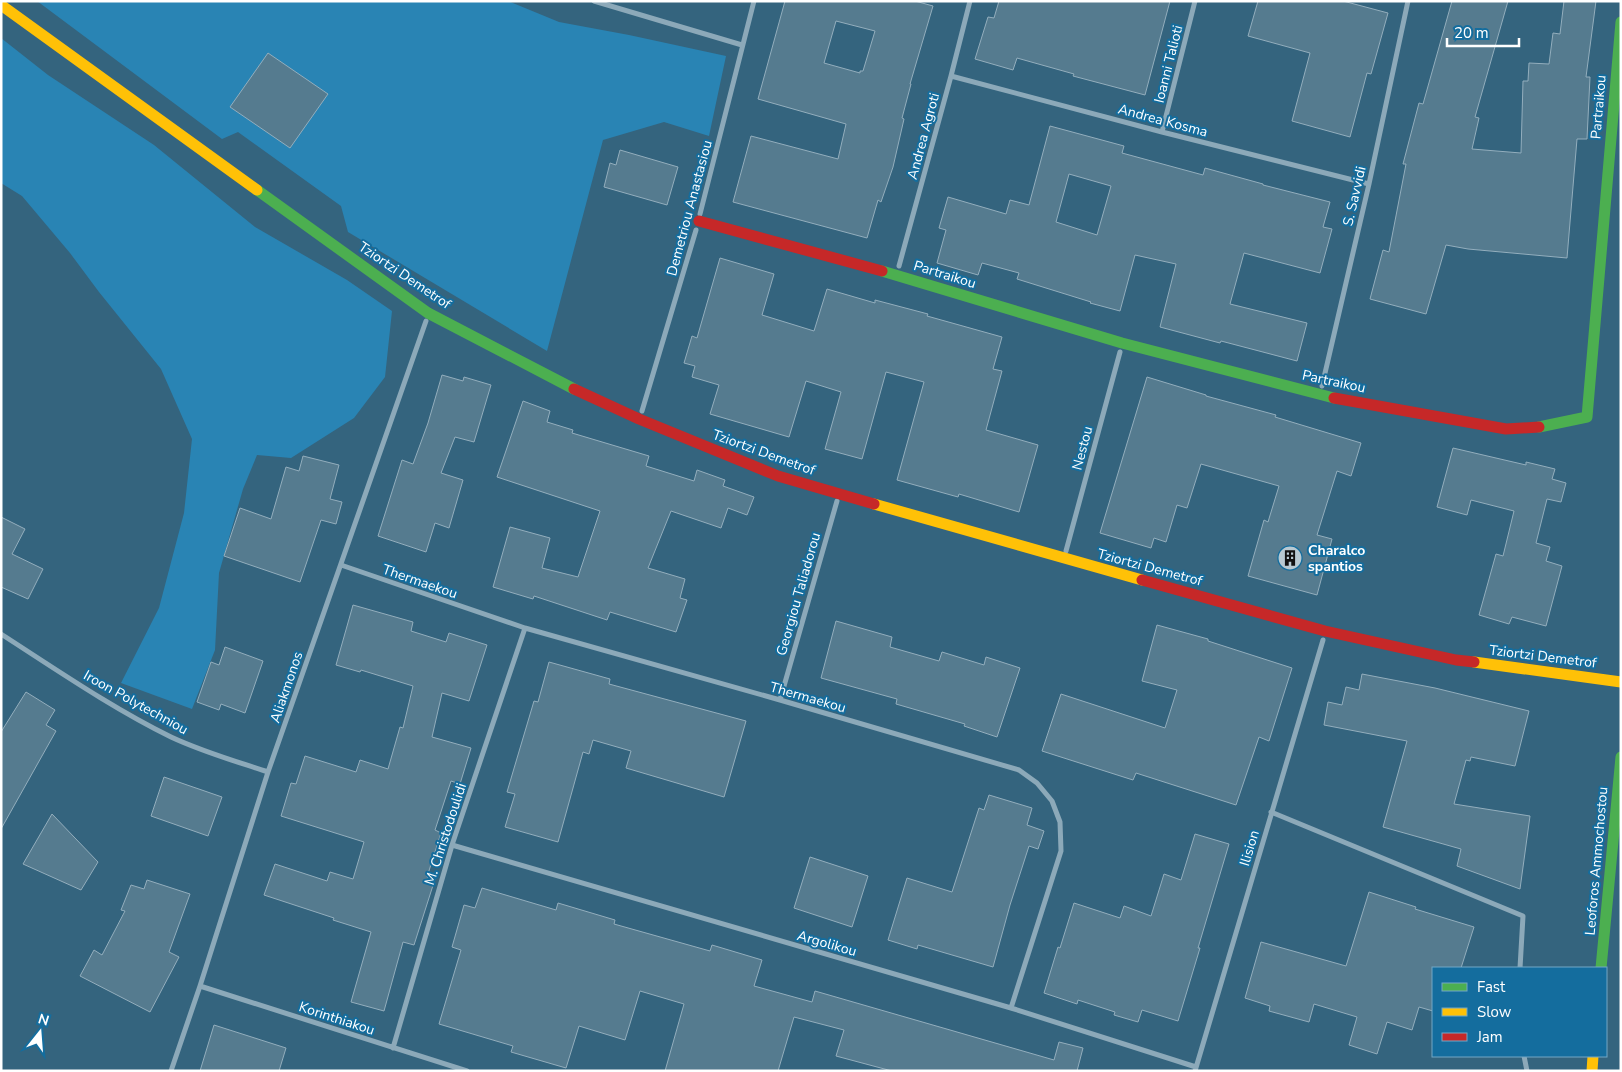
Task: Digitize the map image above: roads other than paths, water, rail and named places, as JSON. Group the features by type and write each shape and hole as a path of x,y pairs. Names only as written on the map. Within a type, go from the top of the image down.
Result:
{"street":[{"path":"594,1 742,45"},
{"name":"Demetriou Anastasiou","path":"639,419 699,221 754,1"},
{"name":"Andrea Agroti","path":"896,275 970,1"},
{"name":"Ioanni Talioti","path":"1162,132 1195,1"},
{"name":"S. Savvidi","path":"1320,395 1369,184 1408,1"},
{"name":"Tziortzi Demetrof","path":"1,5 428,313 592,398 639,419 778,476 1064,559 1325,631 1456,660 1621,682"},
{"name":"Partraikou","path":"699,221 896,275 1122,343 1320,395 1506,429 1535,428 1587,417 1621,22"},
{"name":"Andrea Kosma","path":"951,76 1369,184"},
{"name":"Aliakmonos","path":"171,1071 268,772 428,313"},
{"name":"Nestou","path":"1064,559 1122,343"},
{"name":"Georgiou Taliadorou","path":"780,700 839,494"},
{"name":"Thermaekou","path":"340,565 525,628 1019,770 1038,783 1052,801 1060,822 1061,851 1011,1008"},
{"name":"M. Christodoulidi","path":"393,1048 452,845 525,628"},
{"name":"Ilision","path":"1195,1069 1325,631"},
{"name":"Iroon Polytechniou","path":"1,634 86,689 171,736 209,753 268,772"},
{"name":"Leoforos Ammochostou","path":"1601,967 1621,757"},
{"path":"1271,812 1523,916 1520,967"},
{"name":"Argolikou","path":"452,845 1011,1008 1195,1069"},
{"name":"Korinthiakou","path":"200,986 467,1071"},
{"path":"1524,1057 1526,1071"},
{"path":"1592,1071 1593,1057"}],"place":[{"name":"Charalco spantios","path":"1290,558"}]}
